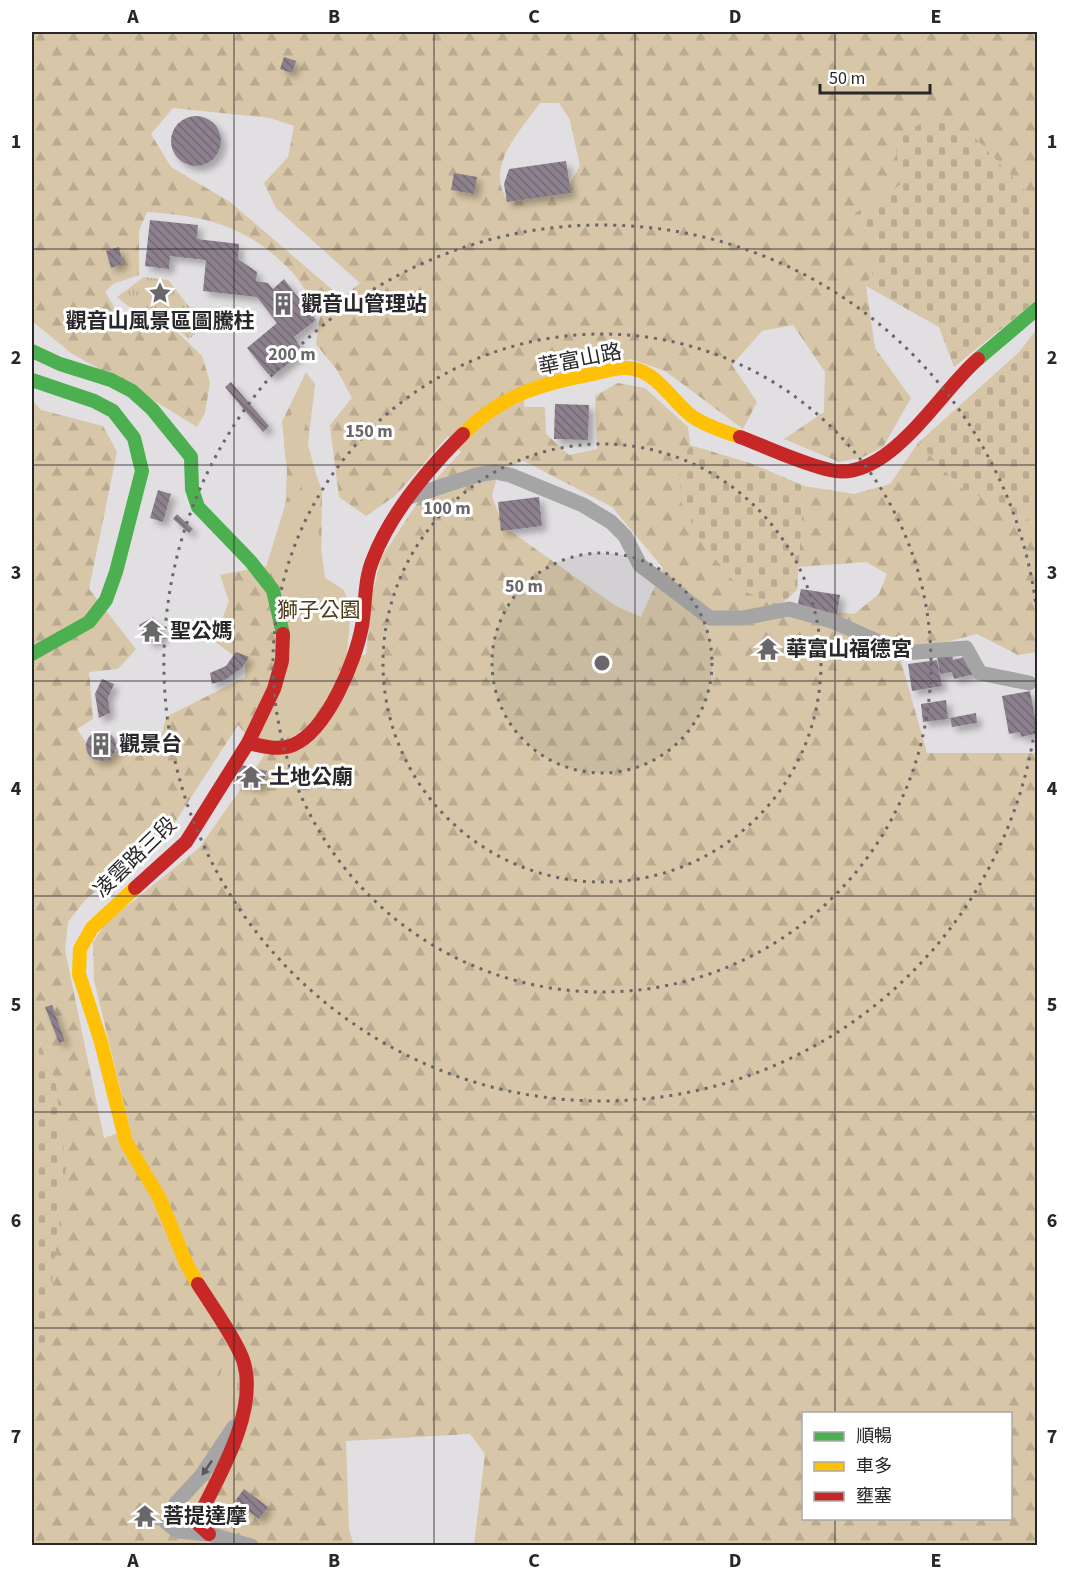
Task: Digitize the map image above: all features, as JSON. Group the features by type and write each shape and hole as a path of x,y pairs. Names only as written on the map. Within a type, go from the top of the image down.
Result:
{"street":[{"name":"華富山路","path":"248,743 274,749 300,741 337,695 362,628 366,579 375,551 409,497 453,445 487,411 516,394 622,368 638,370 648,375 694,418 832,471 860,469 894,449 969,367 1038,308"},
{"name":"凌雲路三段","path":"32,351 60,364 111,380 132,391 152,409 191,457 192,489 198,507 251,562 273,590 283,627 282,661 274,689 248,743 186,842 92,928 80,949 79,974 101,1042 126,1142 159,1197 187,1264 244,1361 249,1388 232,1451 196,1522 209,1534"},
{"path":"32,380 54,391 86,397 113,411 128,428 137,446 142,470 112,583 97,615 89,622 32,654"},
{"path":"409,497 477,474 495,472 510,476 583,505 611,522 625,536 640,565 710,618 742,618 789,609 832,621 904,653 966,648 980,673 1029,683"},
{"name":"凌雲路三段","path":"239,1419 202,1475 176,1503 168,1523 177,1531 209,1534 251,1545"}],"green space":[{"path":"32,32 1037,32 1037,203 976,139 852,215 885,246 866,286 875,348 911,398 883,447 861,458 839,462 784,439 824,412 825,372 793,325 762,331 732,365 757,402 743,429 665,371 631,359 525,387 524,407 545,407 546,434 569,455 597,449 595,396 618,383 645,388 688,427 690,445 680,467 778,607 854,614 879,594 887,574 866,562 798,567 804,486 854,494 890,484 918,443 962,488 1037,525 1037,652 1018,655 977,634 899,654 927,753 1037,753 1037,1545 474,1545 485,1454 470,1434 346,1441 349,1530 354,1545 32,1545 32,1346 44,1346 56,1085 32,1022 32,400 41,410 103,426 117,452 89,589 136,649 118,669 89,672 93,719 77,729 99,762 134,741 158,750 166,717 245,677 245,664 214,641 229,601 220,575 266,566 284,537 287,471 282,422 306,372 315,384 307,453 322,490 321,572 338,599 349,662 366,654 372,596 381,558 426,490 461,452 448,436 395,496 366,516 339,497 330,425 352,398 337,370 316,344 320,315 296,277 276,256 243,234 208,221 147,212 139,231 139,275 113,284 105,292 117,312 146,316 174,329 202,356 210,382 205,413 197,427 71,353 32,321","holes":["540,103 559,103 570,120 580,166 570,183 508,201 502,188 500,175 502,162 515,137","173,108 270,118 294,126 288,157 264,183 276,208 360,283 342,298 230,202 171,167 151,134","524,461 612,507 663,568 641,617 616,606 503,526 492,496 499,469","238,725 264,756 199,848 106,923 93,942 94,980 130,1129 104,1138 65,950 68,922 85,900 168,833"]},
{"path":"934,118 976,139 1037,203 1037,300 954,367 939,327 866,286 885,246 852,215 900,185 895,136"},
{"path":"144,277 168,280 207,324 189,339 168,321 128,306 117,297"},
{"path":"1037,329 1037,525 962,488 918,443 1019,352"},
{"name":"獅子公園","path":"298,390 314,395 304,430 322,496 317,521 325,578 344,590 351,608 347,652 330,686 309,716 291,734 279,739 261,732 285,602 267,564 286,502 303,500 300,463 286,461 284,442"},
{"path":"690,445 750,463 804,486 797,590 778,607 740,589 703,544 681,502 680,467"},
{"path":"32,1022 56,1085 66,1169 44,1347 32,1346"},
{"path":"226,1348 236,1375 236,1398 217,1445 208,1446 206,1442"}],"building":[{"path":"284,57 296,61 292,73 280,69"},
{"path":"196,116 214,123 221,141 214,159 196,166 178,159 171,141 178,123"},
{"path":"566,161 571,193 507,202 504,184 509,169"},
{"path":"454,173 477,177 474,194 451,190"},
{"name":"觀音山管理站","path":"150,220 198,225 197,239 239,244 238,259 257,272 256,281 268,283 273,289 284,279 316,320 294,337 303,352 274,375 268,374 247,348 277,323 257,297 203,291 206,260 170,256 169,269 145,266"},
{"path":"119,247 123,264 111,268 106,251"},
{"path":"231,382 269,426 263,432 225,387"},
{"path":"555,404 589,405 588,440 554,439"},
{"path":"158,490 171,494 163,522 150,518"},
{"path":"539,497 542,526 501,531 498,502"},
{"path":"177,514 193,529 189,533 173,519"},
{"path":"801,589 840,595 837,614 797,608"},
{"name":"聖公媽","path":"153,617 165,636 151,644 139,625"},
{"path":"236,652 249,657 242,668 225,680 212,684 210,673 226,666"},
{"path":"952,653 953,660 968,656 974,674 954,679 952,672 940,674 937,656"},
{"path":"937,660 942,686 912,691 908,664"},
{"path":"102,679 114,684 108,698 110,713 99,718 95,694"},
{"path":"1030,691 1038,733 1021,737 1020,732 1009,734 1002,696"},
{"path":"946,700 948,719 923,722 921,704"},
{"path":"976,713 977,723 952,727 950,718"},
{"name":"觀景台","path":"101,731 112,735 116,746 112,757 101,761 90,757 86,746 90,735"},
{"name":"土地公廟","path":"241,765 267,771 261,788 235,783"},
{"path":"52,1005 65,1041 59,1043 45,1007"},
{"path":"244,1489 268,1507 259,1519 235,1501"}],"traffic: fast":[{"path":"978,359 1038,308"},
{"path":"32,351 60,364 111,380 132,391 152,409 191,457 192,489 198,507 251,562 273,590 283,634"},
{"path":"32,380 94,401 113,411 134,438 142,471 116,572 106,600 89,622 32,654"}],"traffic: slow":[{"path":"463,434 492,410 523,393 556,382 627,368 646,373 653,378 693,417 740,437"},
{"path":"135,888 92,928 80,949 79,974 101,1042 126,1142 159,1197 187,1265 198,1284"}],"traffic: jam":[{"path":"740,437 819,467 851,471 872,463 912,432 978,359"},
{"path":"248,743 276,748 293,745 305,737 328,710 346,675 359,640 368,575 381,542 412,492 463,434"},
{"path":"135,888 186,842 248,743 274,689 282,661 283,634"},
{"path":"198,1284 236,1345 244,1363 247,1382 246,1403 234,1445 196,1522 209,1534"}],"place":[{"name":"觀音山風景區圖騰柱","path":"160,293"},
{"name":"觀音山管理站","path":"283,304"},
{"name":"聖公媽","path":"152,631"},
{"name":"華富山福德宮","path":"768,649"},
{"name":"觀景台","path":"101,744"},
{"name":"土地公廟","path":"251,777"},
{"name":"菩提達摩","path":"145,1516"}]}
